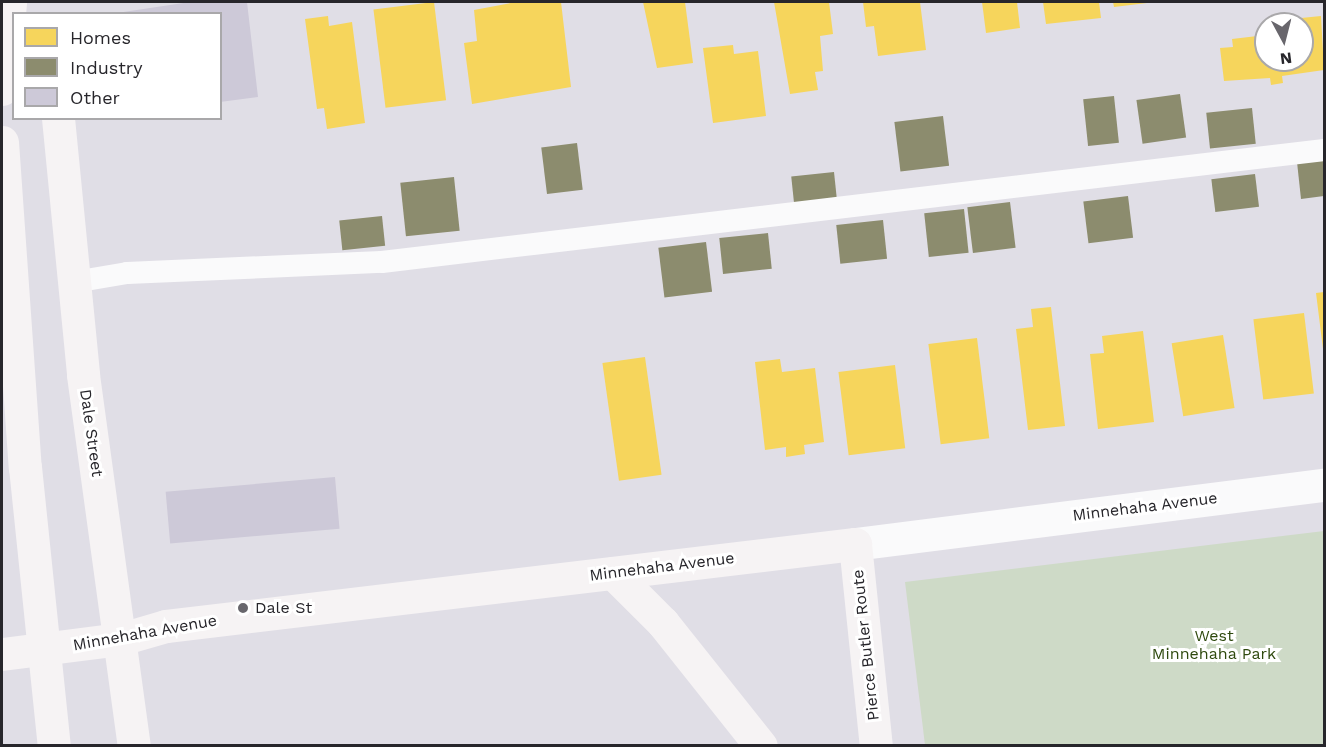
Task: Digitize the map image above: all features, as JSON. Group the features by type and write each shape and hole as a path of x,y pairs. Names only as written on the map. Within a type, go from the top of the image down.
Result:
{"main road":[{"path":"2,89 12,16"},
{"name":"Dale Street","path":"58,120 74,282 134,746"},
{"path":"2,142 8,306 42,649 54,746"},
{"name":"Minnehaha Avenue","path":"2,654 121,639 166,626 855,544"},
{"name":"Pierce Butler Route","path":"855,544 876,746"},
{"path":"614,573 663,623 761,746"}],"street":[{"name":"Minnehaha Avenue","path":"855,544 1324,485"}],"lane":[{"path":"74,282 127,273 382,262 1324,150"}],"green space":[{"name":"West Minnehaha Park","path":"1324,531 1324,745 925,745 905,582"}],"building: Homes":[{"path":"434,2 446,100 386,108 373,9"},
{"path":"516,2 561,2 571,87 472,104 464,43 477,41 474,10"},
{"path":"643,2 685,2 693,63 657,68"},
{"path":"774,2 829,2 833,34 820,36 823,71 815,72 818,90 790,94"},
{"path":"863,2 920,2 926,50 878,56 874,26 866,27"},
{"path":"982,2 1017,2 1020,28 986,33"},
{"path":"1043,2 1099,2 1101,18 1046,24"},
{"path":"1113,2 1146,2 1147,3 1114,7"},
{"path":"328,16 329,26 352,22 365,123 327,129 324,108 317,109 305,19"},
{"path":"1321,16 1324,70 1314,71 1314,17"},
{"path":"1254,36 1254,72 1310,72 1282,76 1283,83 1271,85 1270,78 1224,81 1220,48 1233,47 1232,39"},
{"path":"733,45 734,54 758,51 766,116 713,123 703,48"},
{"path":"1324,292 1324,349 1323,349 1316,293"},
{"path":"1051,307 1065,426 1028,430 1016,329 1033,327 1031,309"},
{"path":"1304,313 1314,393 1263,400 1253,319"},
{"path":"1143,331 1154,422 1098,429 1090,354 1104,353 1102,336"},
{"path":"1223,335 1235,408 1183,416 1172,343"},
{"path":"977,338 989,438 941,444 928,344"},
{"path":"645,357 662,475 619,481 602,363"},
{"path":"780,359 782,372 815,368 824,442 804,445 805,454 786,457 786,447 765,450 755,362"},
{"path":"895,365 905,448 849,455 838,372"}],"building: Industry":[{"path":"1180,94 1186,138 1143,144 1136,100"},
{"path":"1114,96 1119,143 1088,146 1083,99"},
{"path":"1252,108 1256,144 1210,149 1206,113"},
{"path":"943,116 949,166 900,172 894,122"},
{"path":"577,143 583,190 547,194 541,147"},
{"path":"1324,159 1324,196 1301,199 1297,162"},
{"path":"834,172 837,199 794,203 791,176"},
{"path":"1255,174 1259,207 1215,212 1211,179"},
{"path":"454,177 460,231 406,236 400,183"},
{"path":"1128,196 1133,238 1088,243 1083,201"},
{"path":"1010,202 1016,248 973,253 967,207"},
{"path":"964,209 969,253 929,257 924,213"},
{"path":"382,216 385,246 342,250 339,220"},
{"path":"883,220 887,259 840,264 836,225"},
{"path":"768,233 772,269 723,274 719,238"},
{"path":"706,242 712,292 664,297 658,248"}],"building: Other":[{"path":"190,2 247,2 258,97 222,102 222,12 123,12"},
{"path":"335,477 340,529 170,544 166,492"}],"place":[{"name":"Dale St","path":"243,608"}]}
